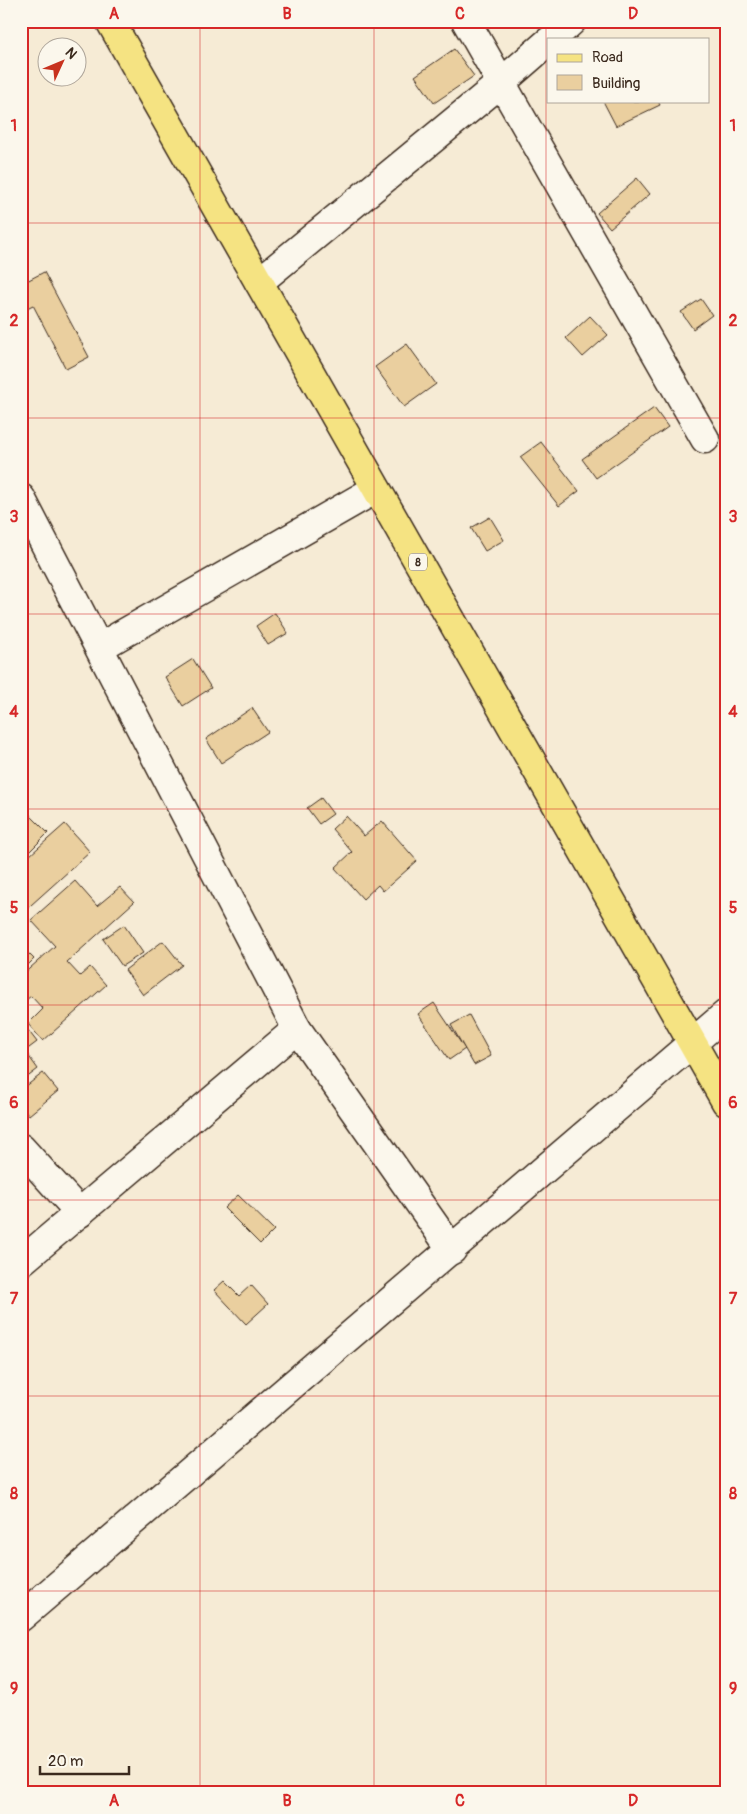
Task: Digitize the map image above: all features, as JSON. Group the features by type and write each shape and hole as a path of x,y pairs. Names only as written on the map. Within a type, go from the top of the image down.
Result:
{"main road":[{"name":"8","path":"110,21 726,1102"}],"street":[{"path":"466,21 705,439"},
{"path":"553,38 572,21"},
{"path":"259,282 547,43"},
{"path":"100,647 376,489"},
{"path":"21,498 297,1029 452,1250"},
{"path":"23,1613 452,1250 726,1014"},
{"path":"21,1262 297,1029"},
{"path":"21,1148 80,1213"}],"building":[{"path":"454,49 474,76 434,103 415,76"},
{"path":"604,102 658,102 660,105 616,126"},
{"path":"637,178 650,194 610,228 597,213"},
{"path":"44,272 89,357 66,369 33,305 21,311 21,284"},
{"path":"701,299 712,315 693,329 681,312"},
{"path":"590,316 608,335 583,357 566,338"},
{"path":"407,344 436,384 404,407 375,367"},
{"path":"654,408 668,427 596,478 582,459"},
{"path":"541,442 579,491 559,506 520,457"},
{"path":"490,517 504,540 485,551 471,528"},
{"path":"275,613 288,633 268,645 256,626"},
{"path":"193,659 211,688 183,706 165,677"},
{"path":"252,708 268,732 221,763 206,739"},
{"path":"321,798 333,814 319,824 307,808"},
{"path":"21,806 48,833 24,857 21,854"},
{"path":"346,816 364,836 382,821 417,861 383,891 378,885 363,899 335,868 352,852 332,829"},
{"path":"65,824 90,852 21,914 21,863"},
{"path":"75,881 97,906 120,887 134,902 67,962 80,976 90,967 106,985 43,1041 28,1024 43,1009 31,996 21,1004 21,976 55,946 31,920"},
{"path":"124,925 143,953 122,966 103,939"},
{"path":"163,941 182,965 143,995 125,970"},
{"path":"21,946 34,959 21,972"},
{"path":"434,1003 465,1049 449,1060 418,1014"},
{"path":"469,1015 491,1056 474,1065 451,1025"},
{"path":"21,1021 37,1042 25,1051 38,1069 21,1082"},
{"path":"43,1073 58,1091 29,1115 21,1105 21,1090"},
{"path":"238,1195 274,1230 260,1244 224,1208"},
{"path":"224,1281 239,1296 251,1285 268,1304 246,1324 214,1290"}]}
